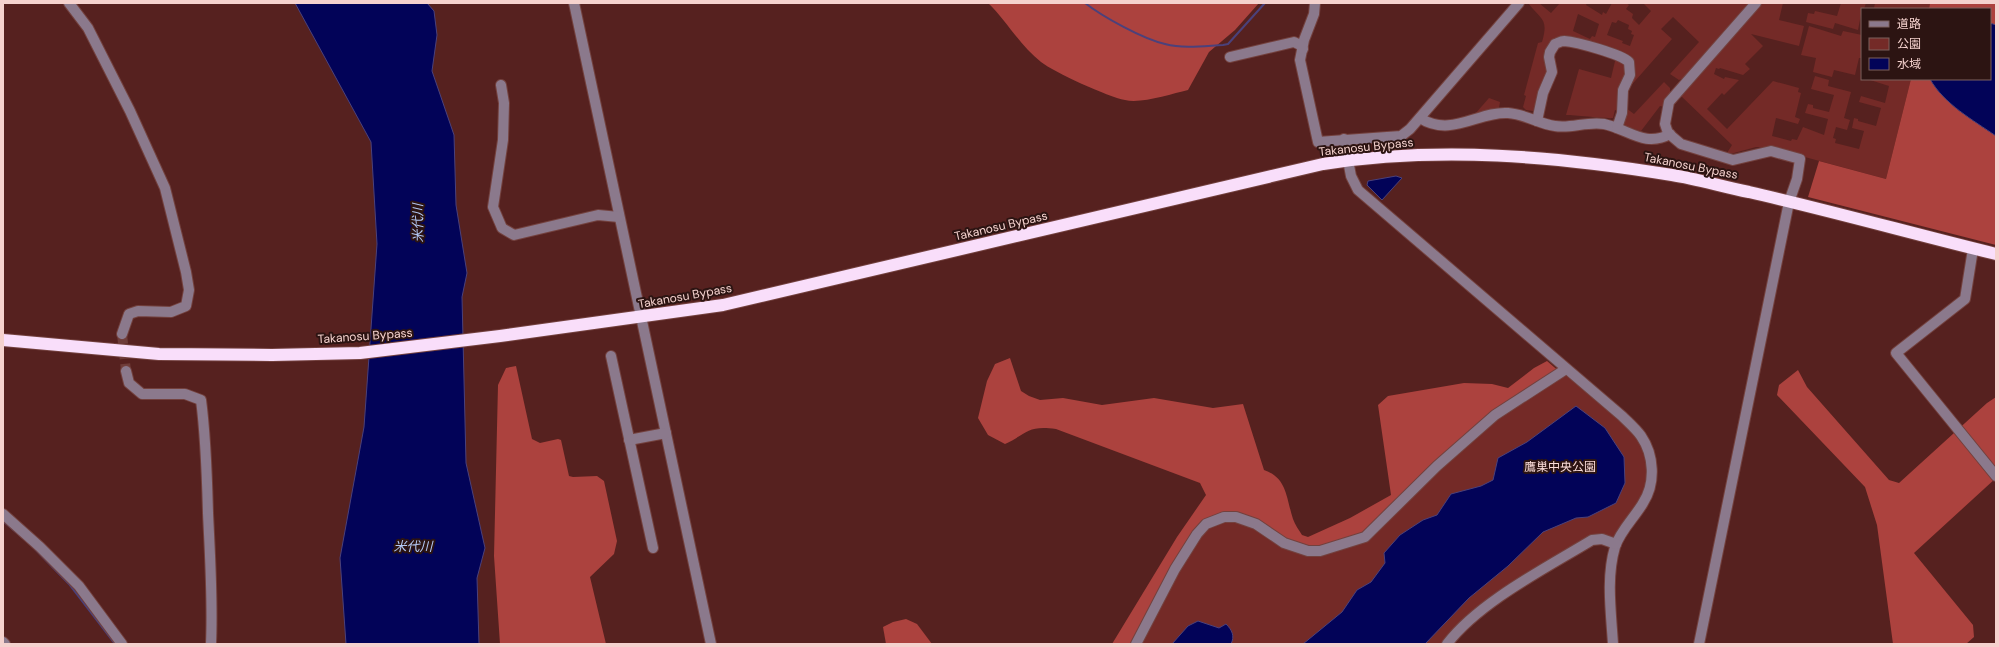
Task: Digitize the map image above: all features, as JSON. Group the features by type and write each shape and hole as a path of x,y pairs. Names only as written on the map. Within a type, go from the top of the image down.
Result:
{"highway":[{"name":"Takanosu Bypass","path":"3,340 158,354 272,355 360,353 641,318 724,305 1297,170 1347,161 1416,155 1507,155 1574,161 1674,175 1996,254"}],"street":[{"path":"69,3 88,28 130,111 165,188 189,290 186,306 171,312 138,311 129,314 122,334"},
{"path":"574,3 711,644"},
{"path":"1315,3 1314,14 1302,48 1300,60 1318,142 1401,136 1410,130 1519,3"},
{"path":"1699,644 1789,202 1797,179 1800,159 1771,151 1733,160 1681,144 1670,134 1665,124 1669,102 1756,3"},
{"path":"1537,121 1543,93 1552,72 1549,57 1550,52 1556,44 1566,41 1614,53 1624,57 1629,62 1630,75 1623,90 1622,113 1617,128"},
{"path":"1230,57 1294,42 1302,48"},
{"path":"501,85 504,103 503,140 493,207 502,228 514,235 598,215 619,217"},
{"path":"1420,118 1433,124 1444,125 1469,122 1498,113 1510,113 1556,126 1585,123 1603,124 1652,140 1662,139 1670,134"},
{"path":"1344,139 1351,176 1358,190 1626,420 1642,437 1648,450 1652,466 1651,477 1644,501 1616,544 1611,564 1613,644"},
{"path":"1973,249 1965,299 1896,353 1996,476"},
{"path":"611,356 653,548"},
{"path":"1136,644 1172,576 1197,534 1206,524 1224,517 1236,517 1256,524 1284,543 1308,551 1320,551 1365,537 1437,466 1495,415 1566,368"},
{"path":"126,371 129,383 142,394 185,394 201,400 205,430 208,476 212,613 211,644"},
{"path":"630,440 666,433"},
{"path":"3,514 40,547 78,586 122,644"},
{"path":"1447,644 1499,597 1592,540 1602,539 1616,544"}],"green space":[{"path":"1528,3 1539,3 1551,13 1560,3 1587,3 1586,5 1602,15 1603,12 1606,14 1612,3 1626,3 1629,5 1626,9 1633,14 1632,18 1639,25 1651,11 1643,3 1752,3 1684,78 1679,80 1670,74 1699,42 1673,17 1661,29 1672,39 1628,89 1633,72 1633,62 1560,38 1533,111 1526,110 1523,107 1526,96 1524,95 1538,43 1542,42 1545,28 1540,16","holes":["1578,14 1599,24 1595,37 1592,36 1590,39 1573,31","1618,20 1629,25 1628,29 1632,31 1631,34 1634,35 1630,46 1622,43 1623,41 1607,35 1612,22 1616,23"]},
{"path":"1761,3 1783,3 1779,20 1804,26 1799,46 1751,34 1763,46 1745,64 1750,69 1743,75 1716,68 1714,74 1724,79 1725,77 1739,80 1724,95 1722,93 1707,109 1727,129 1773,81 1799,88 1798,92 1801,93 1795,117 1800,119 1798,124 1776,118 1772,136 1791,141 1792,139 1797,140 1803,127 1824,135 1828,119 1805,113 1808,104 1813,105 1813,108 1829,112 1834,95 1811,89 1815,76 1829,80 1828,86 1851,92 1844,118 1850,120 1847,130 1836,127 1833,138 1836,139 1835,143 1859,149 1864,131 1852,128 1854,118 1858,119 1858,121 1876,126 1881,108 1859,102 1861,96 1885,103 1889,86 1870,80 1911,80 1886,179 1772,148 1756,147 1734,153 1727,153 1732,145 1680,95"},
{"path":"1841,3 1866,3 1864,8 1861,8 1858,30 1835,23 1833,29 1806,22 1808,13 1814,14 1815,11 1837,16"},
{"path":"1875,3 1930,3 1929,8 1874,8"},
{"path":"1809,26 1841,36 1843,31 1861,35 1861,58 1859,58 1855,75 1834,70 1832,77 1813,72 1816,58 1801,55"},
{"path":"1616,57 1626,65 1625,78 1621,83 1617,94 1618,111 1615,110 1613,118 1566,115 1579,69 1611,78"},
{"path":"1664,82 1670,88 1670,94 1664,107 1660,106 1641,131 1625,126 1623,121 1626,108 1634,114"},
{"path":"1489,98 1500,102 1499,108 1475,114"},
{"name":"鷹巣中央公園","path":"1566,369 1641,437 1651,483 1616,544 1602,539 1512,589 1447,644 1136,644 1197,534 1224,517 1320,551"}],"shaded area":[{"path":"988,3 1259,3 1235,30 1209,52 1188,90 1156,98 1132,101 1117,98 1082,84 1057,72 1041,62 1033,56"},
{"path":"1930,3 1996,3 1996,25 1991,23 1991,8 1929,8"},
{"path":"1911,80 1931,80 1951,104 1996,136 1996,245 1808,197 1819,161 1886,179"},
{"path":"1010,358 1021,391 1040,400 1063,398 1102,405 1154,398 1213,408 1243,404 1264,470 1272,474 1281,483 1287,496 1295,523 1302,535 1308,537 1350,518 1391,495 1378,405 1388,396 1464,383 1492,384 1508,388 1534,368 1547,361 1561,373 1495,415 1375,529 1308,551 1236,517 1206,524 1136,644 1112,644 1177,537 1206,495 1200,483 1056,429 1034,429 1005,444 988,435 978,418 987,381 995,364"},
{"path":"516,366 532,439 540,443 558,439 561,440 569,476 597,476 604,481 617,541 614,554 590,577 606,644 500,644 494,556 498,385 506,368"},
{"path":"1798,370 1807,387 1889,480 1899,483 1987,403 1996,397 1996,478 1914,553 1973,625 1974,637 1966,644 1893,644 1877,525 1865,487 1777,395 1779,385"},
{"path":"906,619 917,624 932,644 886,644 883,627 893,622"}],"water":[{"name":"米代川","path":"295,3 427,3 434,11 437,35 432,71 454,135 456,205 467,273 462,297 466,463 485,548 477,578 479,644 346,644 340,558 364,427 377,244 371,142"},
{"path":"1991,23 1996,25 1996,136 1951,104 1931,80 1991,80"},
{"path":"1396,176 1402,178 1382,200 1367,185 1368,181"},
{"path":"1576,406 1605,428 1624,457 1625,483 1616,503 1588,517 1576,518 1543,532 1508,566 1469,598 1425,644 1303,644 1342,612 1357,590 1371,582 1385,563 1384,553 1400,535 1423,520 1437,515 1451,494 1481,486 1493,480 1498,458 1527,442"},
{"path":"1198,621 1219,628 1226,624 1232,633 1233,638 1231,644 1172,644 1188,626"}],"waterway":[{"path":"1085,3 1112,21 1135,33 1172,46 1187,47 1228,44 1265,3"},
{"path":"3,521 31,545 69,584 115,644"}],"tunnel":[{"path":"122,334 126,371"}]}
